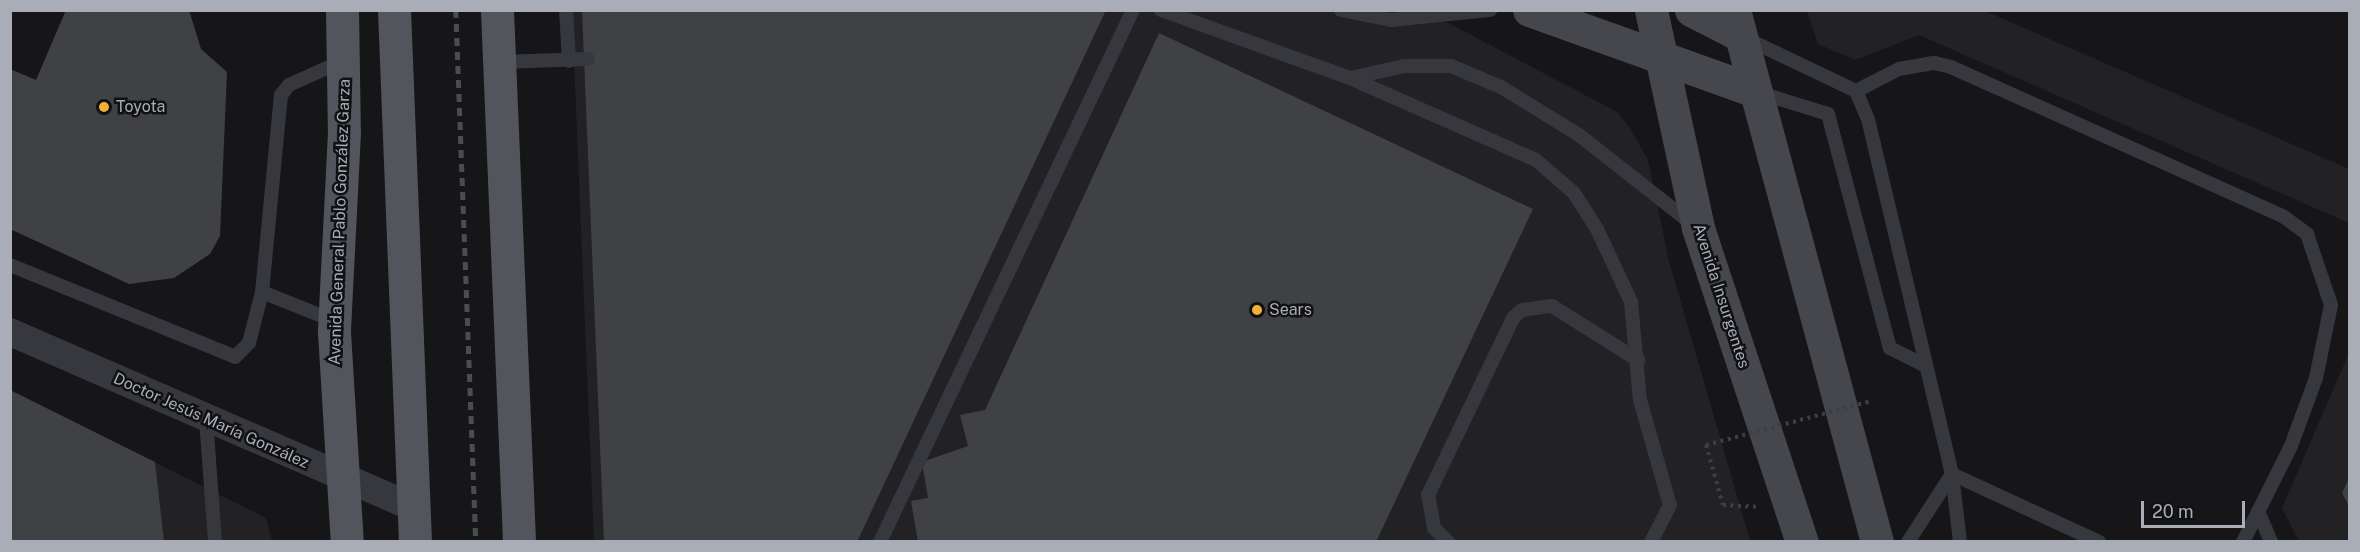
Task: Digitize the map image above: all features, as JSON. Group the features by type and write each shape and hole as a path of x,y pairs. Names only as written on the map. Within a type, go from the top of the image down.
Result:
{"main road":[{"name":"Avenida General Pablo González Garza","path":"342,10 345,60 334,321 341,478 347,542"},
{"path":"394,10 415,542"},
{"path":"497,10 519,542"},
{"path":"1529,10 1755,91"},
{"name":"Avenida Insurgentes","path":"1651,10 1698,228 1802,542"},
{"path":"1691,10 1737,23 1877,542"}],"street":[{"name":"Doctor Jesús María González","path":"10,332 341,478 413,507"}],"lane":[{"path":"566,10 569,60"},
{"path":"880,542 1133,10"},
{"path":"1161,10 1350,78 1536,160 1574,193 1597,229 1631,302 1640,400 1671,505 1651,542"},
{"path":"1341,10 1391,20 1491,10"},
{"path":"1737,23 1856,91 1868,119 1952,474 1960,542"},
{"path":"499,62 588,59"},
{"path":"10,265 227,357 244,352 249,343 262,292 281,95 289,85 345,60"},
{"path":"1856,91 1899,69 1934,63 1952,66 2284,217 2307,234 2316,246 2331,305 2316,378 2292,446 2243,542"},
{"path":"1350,78 1404,66 1451,66 1501,87 1579,135 1698,228"},
{"path":"1755,91 1828,114 1890,348 1926,366"},
{"path":"262,292 334,321"},
{"path":"1448,542 1434,528 1428,495 1513,318 1522,310 1552,306 1638,360"},
{"path":"206,419 215,542"},
{"path":"1908,542 1952,474"},
{"path":"1952,474 2098,542"},
{"path":"2258,511 2271,542"}],"path":[{"path":"1723,505 1706,445 1871,401"}],"shaded area":[{"path":"572,11 1426,11 1617,112 1630,128 1648,160 1669,261 1750,541 594,541"},
{"path":"1807,11 1985,11 2349,169 2349,223 1919,35 1855,60 1818,44"},
{"path":"2349,353 2349,475 2342,493 2349,509 2349,541 2299,541 2282,508"},
{"path":"10,390 266,518 272,541 11,541"}],"building":[{"path":"66,10 189,10 201,49 227,72 220,236 210,254 174,278 129,284 10,229 10,69 36,80"},
{"path":"582,10 1106,10 857,542 604,542"},
{"path":"1159,33 1533,209 1376,542 918,542 911,501 928,498 922,462 968,446 960,415 985,410"},
{"path":"10,390 155,462 164,542 10,542"},
{"path":"2350,475 2350,509 2342,493"}],"railway":[{"path":"456,10 476,542"}],"place":[{"name":"Toyota","path":"104,107"},
{"name":"Sears","path":"1257,310"}]}
